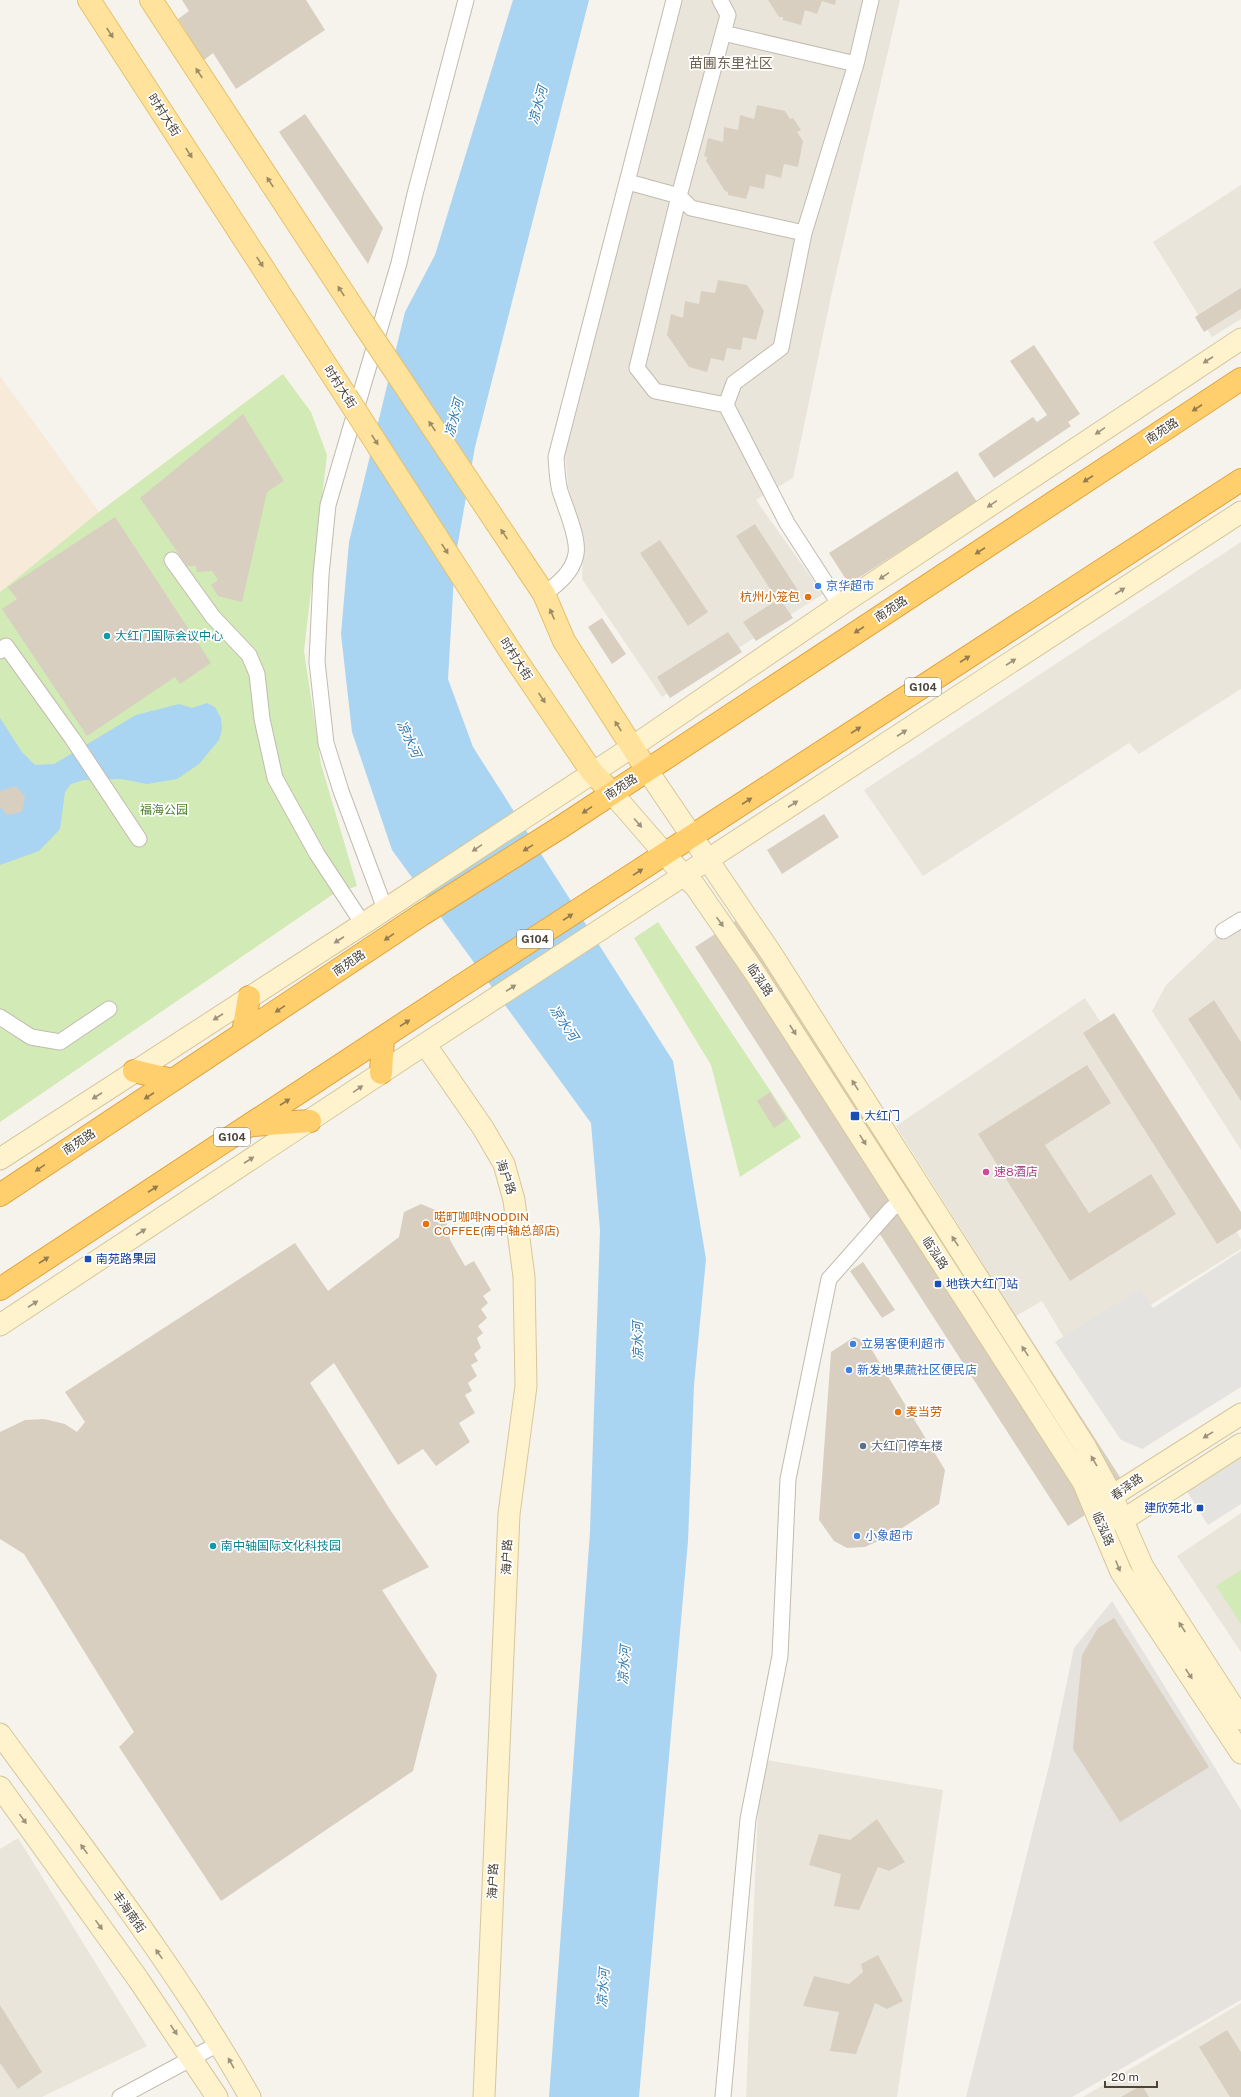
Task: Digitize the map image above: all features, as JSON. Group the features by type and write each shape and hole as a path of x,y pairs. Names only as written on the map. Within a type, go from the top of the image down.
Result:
{"highway":[{"name":"南苑路","path":"0,1195 421,915 561,827 1241,379"},
{"name":"G104","path":"0,1289 464,984 1241,480"},
{"path":"243,1034 249,997"},
{"path":"381,1073 383,1038"},
{"path":"134,1071 172,1080"},
{"path":"249,1126 310,1120"}],"main road":[{"name":"时村大街","path":"89,0 512,654 592,772 612,793"},
{"path":"151,0 362,323 544,594 564,641 647,770"}],"street":[{"path":"385,909 340,791 326,743 317,662 321,575 328,505 399,263 415,194 466,0"},
{"path":"544,594 560,582 572,567 576,553 574,538 560,489 556,457 674,0"},
{"path":"720,0 728,15 724,33 679,196 637,368 656,391 726,405"},
{"path":"840,605 787,523 726,405 734,383 781,348 804,233 856,64 871,0"},
{"path":"724,33 856,64"},
{"path":"628,182 679,196 691,208 804,233"},
{"path":"0,1159 363,924 544,803 632,747 840,605 1241,339"},
{"path":"0,1326 425,1044 1241,512"},
{"path":"172,560 213,617 249,655 257,674 262,719 275,778 317,854 363,924"},
{"path":"0,650 6,646 72,738 139,839"},
{"name":"临泓路","path":"647,770 771,953 1085,1446 1112,1496 1143,1567 1241,1719"},
{"name":"临泓路","path":"612,793 684,876 695,886 755,973 1083,1482 1121,1572 1241,1752"},
{"path":"1223,931 1241,920"},
{"path":"0,1017 31,1037 60,1042 109,1009"},
{"name":"海户路","path":"425,1044 483,1128 504,1164 514,1200 524,1278 526,1386 509,1514 484,2097"},
{"path":"722,2097 748,1819 780,1656 788,1479 829,1279 891,1210 902,1201"},
{"name":"春泽路","path":"1241,1414 1112,1496 1098,1517 1123,1520 1241,1444"},
{"name":"丰海南街","path":"0,1734 129,1911 220,2043 250,2097"},
{"path":"0,1788 138,1979 217,2097"},
{"path":"120,2097 220,2043"}],"shaded area":[{"path":"681,0 900,0 833,287 793,478 756,500 823,594 662,697 582,579 584,541 568,486 565,452"},
{"path":"1241,185 1241,319 1212,337 1153,242"},
{"path":"0,376 99,512 0,592"},
{"path":"1241,542 1241,689 1139,754 1129,743 923,876 864,790"},
{"path":"1241,920 1241,1150 1152,1011 1166,985 1223,931"},
{"path":"1085,998 1241,1239 1241,1249 1073,1353 1042,1301 1016,1316 896,1126"},
{"path":"1241,1251 1241,1387 1142,1449 1121,1440 1055,1342 1141,1288 1153,1308"},
{"path":"1241,1455 1241,1504 1208,1525 1186,1490"},
{"path":"1241,1513 1241,1652 1177,1556"},
{"path":"1112,1601 1241,1810 1241,2000 1072,2097 966,2097 1050,1762 1074,1648"},
{"path":"760,1759 943,1790 897,2097 746,2097"},
{"path":"18,1838 147,2046 42,2097 0,2097 0,1849"},
{"path":"1241,2003 1241,2097 1083,2097"}],"green space":[{"name":"福海公园","path":"283,374 311,412 327,455 304,651 321,764 357,886 332,895 0,1122 0,592 99,512"},
{"path":"658,922 801,1137 740,1177 711,1065 634,938"},
{"path":"1241,1570 1241,1624 1216,1586"}],"water":[{"name":"凉水河","path":"513,0 589,0 475,447 455,559 448,679 473,747 673,1061 706,1259 694,1385 688,1541 639,2097 549,2097 590,1532 600,1230 591,1123 392,850 352,732 341,634 349,542 405,312 435,255"},
{"path":"207,703 215,707 221,718 222,729 219,740 199,764 177,779 147,784 121,779 84,780 71,784 65,792 60,829 39,851 0,865 0,718 22,752 35,765 54,764 136,715 179,704 192,708"}],"building":[{"path":"182,0 306,0 325,30 236,89 213,53 204,60 178,19 189,11"},
{"path":"768,0 836,0 835,5 822,1 817,14 805,10 801,25 783,20 783,17 779,17"},
{"path":"757,105 785,111 790,119 793,118 801,130 797,132 803,141 798,167 784,164 781,178 766,174 764,189 750,186 746,199 728,195 728,192 725,191 706,161 707,157 704,156 708,138 723,142 724,127 738,130 740,115 754,119"},
{"path":"305,114 383,228 368,264 279,132"},
{"path":"718,280 747,285 764,311 756,340 743,337 741,350 727,348 724,361 711,358 707,372 689,367 667,335 671,314 683,318 685,301 699,304 701,291 715,293"},
{"path":"1241,288 1241,309 1204,332 1195,317"},
{"path":"1034,345 1080,414 1068,422 1071,426 994,478 978,454 1033,417 1037,422 1047,415 1010,361"},
{"path":"243,414 284,481 267,492 242,602 218,596 211,585 218,580 212,571 197,572 196,566 187,566 140,498"},
{"path":"957,471 977,502 849,584 829,553"},
{"name":"大红门国际会议中心","path":"115,517 211,663 180,684 175,677 87,736 2,609 17,599 8,587"},
{"path":"755,524 799,592 783,603 793,618 756,641 743,622 777,600 736,536"},
{"path":"660,540 708,612 688,626 640,553"},
{"path":"602,618 626,654 612,664 588,627"},
{"path":"728,632 742,652 670,698 657,677"},
{"path":"16,786 25,797 22,812 7,815 0,807 0,791"},
{"path":"824,814 839,837 782,874 767,850"},
{"name":"大红门","path":"754,909 1127,1488 1068,1526 695,947"},
{"path":"1214,1000 1241,1042 1241,1101 1188,1019"},
{"path":"1114,1013 1241,1212 1241,1229 1217,1244 1083,1033"},
{"path":"1087,1065 1111,1103 1045,1145 1089,1213 1151,1174 1176,1214 1070,1281 978,1134"},
{"path":"770,1092 787,1119 774,1128 757,1101"},
{"name":"南中轴国际文化科技园","path":"421,1204 445,1214 450,1240 465,1266 474,1261 491,1290 483,1296 488,1303 481,1309 487,1318 478,1326 483,1333 477,1338 481,1348 474,1354 478,1361 471,1365 477,1376 468,1383 472,1391 465,1395 475,1413 459,1423 470,1442 436,1466 423,1449 398,1465 334,1363 310,1383 391,1511 429,1567 382,1590 437,1675 413,1771 221,1901 119,1747 134,1732 24,1554 0,1539 0,1432 25,1420 44,1419 65,1424 77,1432 85,1422 65,1392 295,1243 328,1291 399,1237 404,1212"},
{"path":"863,1262 895,1310 882,1318 850,1271"},
{"path":"854,1337 867,1342 945,1470 939,1504 893,1534 865,1547 847,1548 834,1541 819,1520 831,1352"},
{"path":"1114,1618 1209,1767 1120,1822 1073,1749 1082,1655 1098,1628"},
{"path":"877,1819 905,1862 889,1871 878,1867 859,1910 834,1906 841,1874 809,1865 819,1834 850,1840"},
{"path":"878,1955 903,2001 887,2009 875,2003 856,2054 830,2051 839,2012 803,2006 814,1976 849,1984 863,1972 861,1964"},
{"path":"0,2005 42,2072 18,2089 0,2063"},
{"path":"1227,2030 1241,2052 1241,2097 1230,2097 1199,2047"},
{"path":"1142,2085 1149,2097 1121,2097"}],"place":[{"name":"京华超市","path":"818,586"},
{"name":"杭州小笼包","path":"808,597"},
{"name":"大红门国际会议中心","path":"107,636"},
{"name":"大红门","path":"855,1116"},
{"name":"速8酒店","path":"986,1172"},
{"name":"喏町咖啡NODDIN COFFEE(南中轴总部店)","path":"426,1224"},
{"name":"南苑路果园","path":"88,1259"},
{"name":"地铁大红门站","path":"938,1284"},
{"name":"立易客便利超市","path":"853,1344"},
{"name":"新发地果蔬社区便民店","path":"849,1370"},
{"name":"麦当劳","path":"898,1412"},
{"name":"大红门停车楼","path":"863,1446"},
{"name":"建欣苑北","path":"1200,1508"},
{"name":"小象超市","path":"857,1536"},
{"name":"南中轴国际文化科技园","path":"213,1546"}],"district":[{"name":"苗圃东里社区","path":"731,63"}]}
